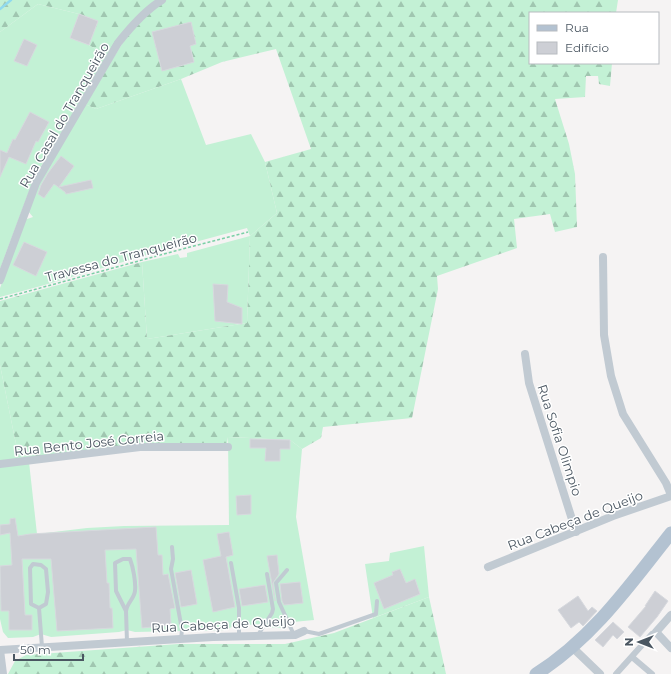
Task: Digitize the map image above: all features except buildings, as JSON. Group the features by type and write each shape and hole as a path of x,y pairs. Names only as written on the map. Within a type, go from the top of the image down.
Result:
{"main road":[{"path":"536,674 572,648 586,635 622,596 671,534"}],"street":[{"name":"Rua Casal do Tranqueirão","path":"0,280 36,183 118,43 135,23 162,0"},
{"path":"603,256 604,335 611,376 623,414 666,483 671,495"},
{"name":"Rua Sofia Olimpio","path":"525,354 529,383 576,532"},
{"name":"Rua Bento José Correia","path":"0,464 140,447 228,447"},
{"name":"Rua Cabeça de Queijo","path":"488,567 613,516 671,495"},
{"path":"671,615 656,632 671,648"},
{"name":"Rua Cabeça de Queijo","path":"0,650 239,636 295,635 304,631"},
{"path":"616,674 652,634"},
{"path":"572,648 600,674"},
{"path":"0,650 4,674"},
{"path":"632,657 652,674"}],"lane":[{"path":"172,547 173,559 171,569 182,630 181,639"},
{"path":"126,611 116,590 115,564 123,558 130,559 133,566 135,590 132,600 127,605 126,611 128,642"},
{"path":"231,563 240,608 239,636"},
{"path":"33,564 41,565 46,569 48,592 46,604 40,608 31,604 30,568 33,564"},
{"path":"287,570 276,583 279,602 295,635"},
{"path":"257,636 273,609 267,574"},
{"path":"304,631 319,634 376,614 377,601"},
{"path":"40,608 42,648"}],"path":[{"name":"Travessa do Tranqueirão","path":"0,299 248,232"}],"green space":[{"path":"0,0 155,0 107,56 89,45 98,21 79,14 38,4 0,32"},
{"path":"162,0 618,0 616,12 529,12 529,64 612,64 610,86 599,84 598,76 586,76 585,97 555,99 569,144 575,174 577,227 555,232 550,214 514,219 517,248 437,276 438,289 412,418 323,427 321,438 302,449 290,440 228,437 227,444 19,459 0,365 0,301 142,262 147,339 247,323 250,236 277,213 265,162 311,149 276,49 222,62 181,79 96,109 85,104 130,31"},
{"path":"38,4 79,14 70,38 89,45 107,56 34,178 0,269 0,32"},
{"path":"181,79 206,145 251,134 265,162 277,213 250,236 247,228 0,297 0,288 24,220 33,217 28,211 34,191 85,104 96,109"},
{"path":"250,236 247,323 147,339 142,262 178,254 180,258 187,257 187,253"},
{"path":"0,365 19,459 0,461"},
{"path":"228,437 290,440 302,449 296,517 314,620 293,622 290,618 286,620 286,628 263,627 260,624 240,624 234,625 227,630 135,632 127,630 119,632 51,637 41,634 33,637 8,638 3,632 0,619 0,466 29,462 37,534 87,528 124,526 229,525"},
{"path":"424,546 429,597 373,618 365,564 389,561 390,553"},
{"path":"429,597 446,674 8,674 15,661 26,655 178,644 285,644 334,633"}],"waterway":[{"path":"0,9 11,0"}]}
